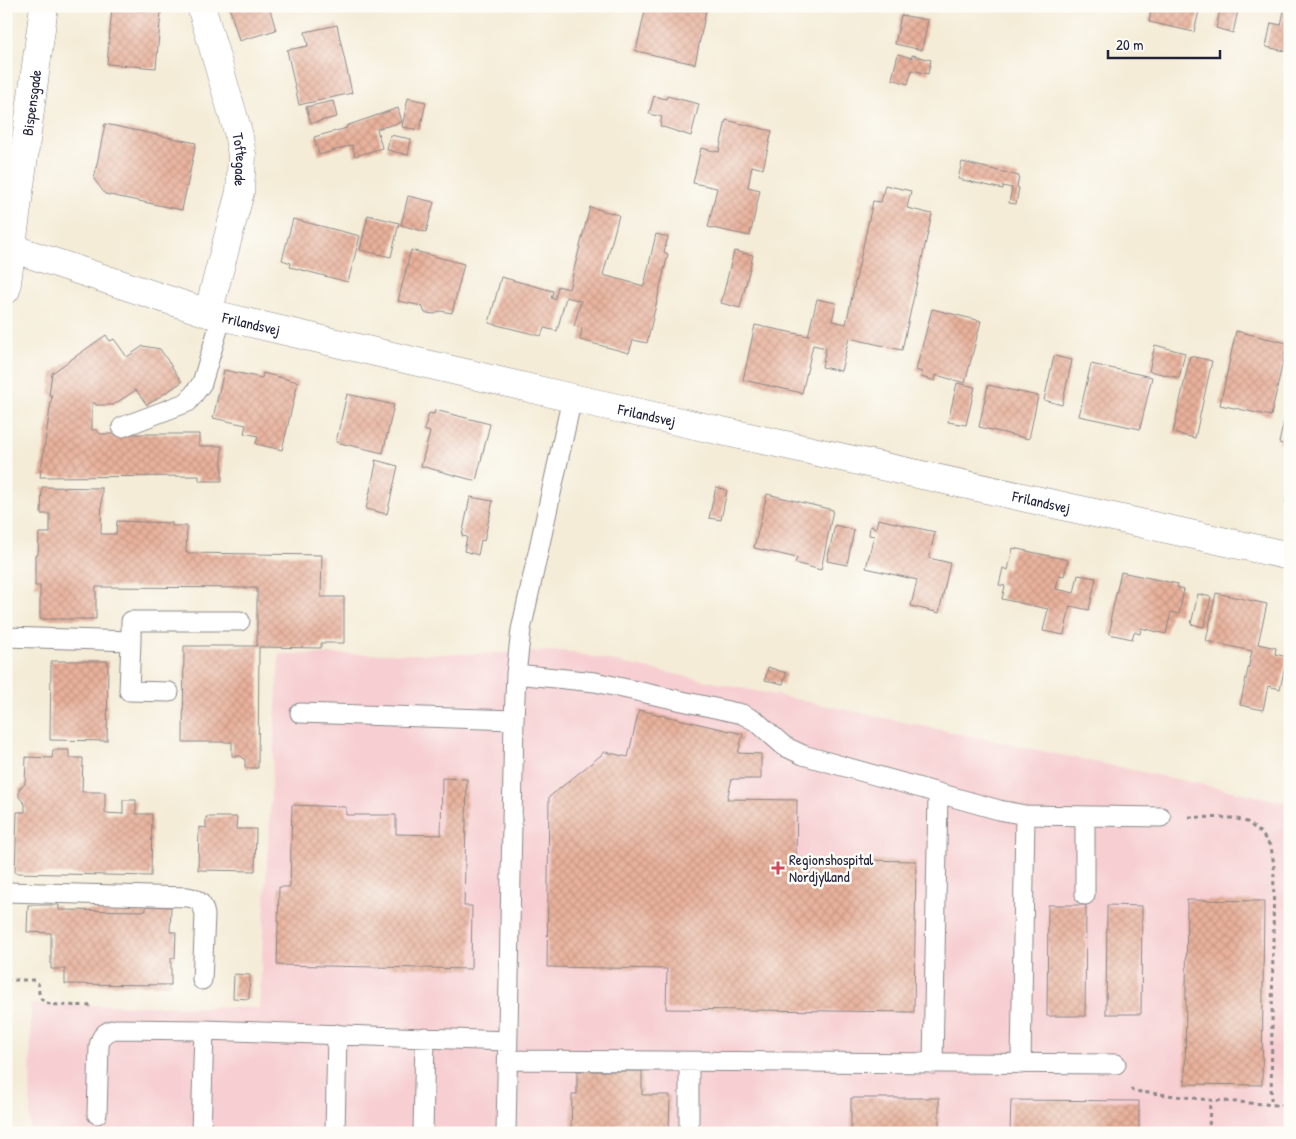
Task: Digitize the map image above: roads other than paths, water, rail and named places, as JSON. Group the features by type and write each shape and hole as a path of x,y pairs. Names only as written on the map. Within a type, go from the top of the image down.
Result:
{"street":[{"name":"Bispensgade","path":"6,290 9,248 44,6"},
{"name":"Toftegade","path":"201,6 238,132 242,155 240,192 215,314"},
{"name":"Frilandsvej","path":"9,248 215,314 572,398 1290,556"}],"lane":[{"path":"122,427 188,402 202,383 215,314"},
{"path":"506,1133 516,674 521,630 572,398"},
{"path":"169,692 129,691 131,621 240,621"},
{"path":"6,637 131,641"},
{"path":"516,674 595,682 742,714 757,722 784,746 803,755 1025,816 1161,817"},
{"path":"300,713 514,720"},
{"path":"933,1064 938,793"},
{"path":"1021,1064 1025,816"},
{"path":"1085,816 1085,894"},
{"path":"6,892 195,898 204,908 205,915 202,980"},
{"path":"97,1114 99,1046 104,1034 116,1029 337,1034 507,1041"},
{"path":"201,1133 204,1030"},
{"path":"335,1133 337,1034"},
{"path":"423,1133 426,1038"},
{"path":"508,1060 1116,1064"},
{"path":"689,1133 690,1062"}],"place":[{"name":"Regionshospital Nordjylland","path":"778,868"}]}
